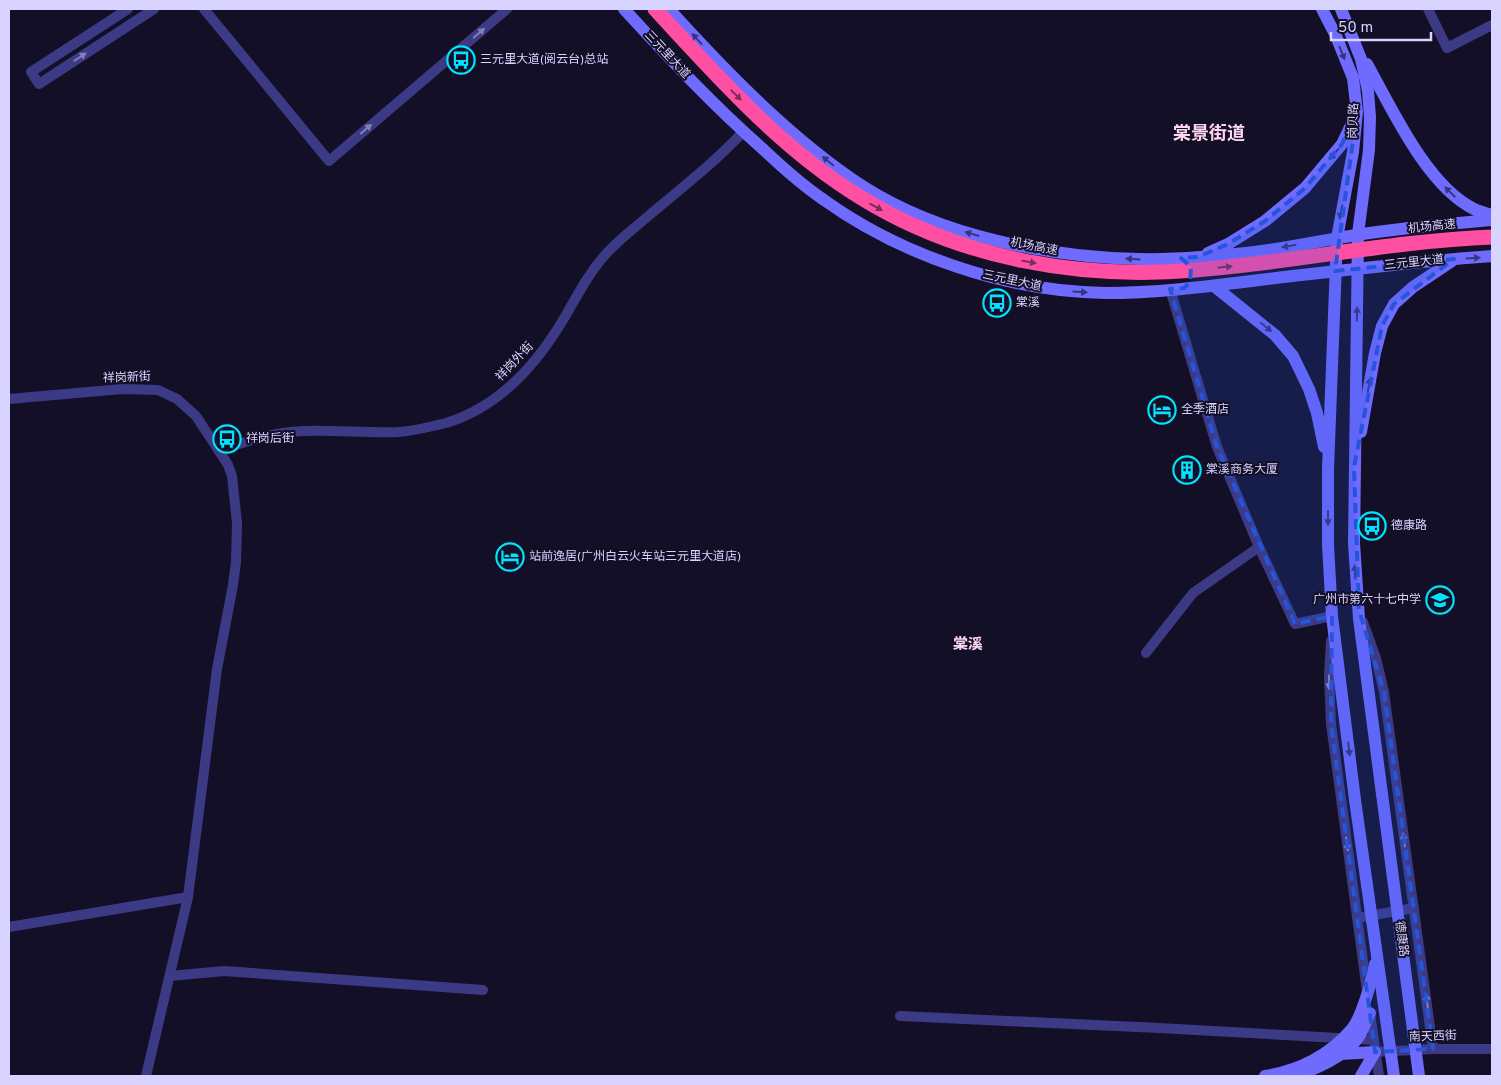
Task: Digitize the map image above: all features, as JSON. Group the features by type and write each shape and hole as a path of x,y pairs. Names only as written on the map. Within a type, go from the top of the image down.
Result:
{"highway":[{"name":"机场高速","path":"655,9 740,99 774,132 815,166 859,197 904,222 931,234 978,250 1063,268 1102,272 1147,272 1195,270 1418,243 1492,237"}],"main road":[{"name":"三元里大道","path":"624,9 677,67 743,132 786,171 826,202 896,242 946,263 995,279 1051,289 1106,293 1214,286 1335,271 1492,256"},
{"path":"669,9 747,89 837,168 865,187 899,206 958,230 986,238 1068,254 1110,258 1181,258 1262,251 1358,234 1492,220"},
{"name":"岗贝路","path":"1322,9 1336,36 1353,78 1357,112 1353,152 1336,238"},
{"name":"岗贝路","path":"1341,9 1359,50 1368,90 1370,117 1366,176 1358,234"},
{"path":"1359,50 1412,144 1433,174 1454,196 1474,210 1492,215"},
{"path":"1198,257 1228,244 1266,221 1305,188 1342,144 1357,112"},
{"name":"德康路","path":"1358,234 1354,543 1359,610 1419,1076"},
{"name":"德康路","path":"1336,238 1328,469 1328,545 1332,616 1394,1076"},
{"path":"1181,258 1191,268 1192,277 1184,288"},
{"path":"1354,467 1375,353 1382,326 1394,304 1413,287 1454,259"},
{"path":"1214,286 1276,335 1293,356 1309,389 1317,413 1328,469"},
{"path":"1265,1076 1306,1064 1331,1050 1353,1027 1372,979 1375,960 1374,934"},
{"path":"1294,1076 1313,1070 1340,1054 1358,1039 1370,1013"},
{"path":"1340,1054 1374,1046"},
{"path":"1360,1076 1374,1046"}],"street":[{"path":"128,9 31,72 39,84 154,9"},
{"path":"204,9 329,161 506,9"},
{"path":"1428,9 1448,48 1492,25"},
{"name":"祥岗外街","path":"219,451 248,440 288,432 397,432 421,429 456,419 487,404 513,384 539,356 566,316 589,276 606,254 721,155 743,132"},
{"path":"1170,289 1217,448 1259,548 1295,624 1332,616 1329,675 1331,724 1379,1076"},
{"name":"祥岗新街","path":"9,399 122,389 158,390 176,399 196,416 228,465 232,476 237,522 237,545 217,669 188,897 146,1076"},
{"path":"1146,653 1193,593 1259,548"},
{"path":"1359,610 1376,658 1384,692 1433,1049"},
{"path":"9,927 188,897"},
{"path":"1356,918 1414,908"},
{"path":"170,976 224,971 483,990"},
{"name":"南天西街","path":"900,1016 1358,1039 1374,1046 1492,1049"}],"highlighted area":[{"path":"1357,112 1335,271 1454,259 1394,304 1382,326 1354,467 1359,610 1384,692 1433,1049 1375,1052 1331,724 1332,616 1295,624 1217,447 1170,289 1184,288 1190,282 1191,267 1181,258 1198,257 1228,244 1265,221 1305,188 1342,144"}],"place":[{"name":"三元里大道(阅云台)总站","path":"461,60"},
{"name":"棠溪","path":"997,303"},
{"name":"全季酒店","path":"1162,410"},
{"name":"祥岗后街","path":"227,439"},
{"name":"棠溪商务大厦","path":"1187,470"},
{"name":"德康路","path":"1372,526"},
{"name":"站前逸居(广州白云火车站三元里大道店)","path":"510,557"},
{"name":"广州市第六十七中学","path":"1440,600"}],"district":[{"name":"棠景街道","path":"1209,134"},
{"name":"棠溪","path":"968,645"}]}
